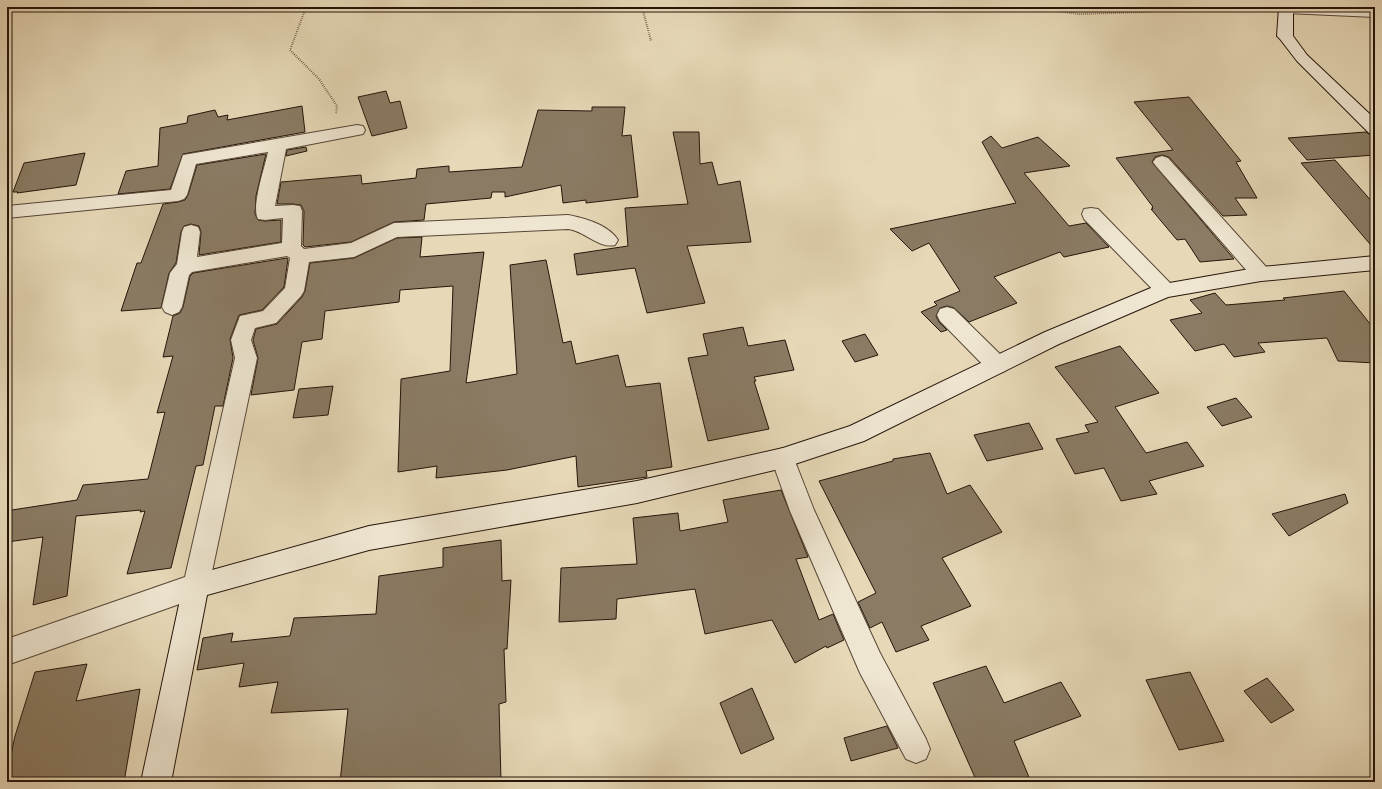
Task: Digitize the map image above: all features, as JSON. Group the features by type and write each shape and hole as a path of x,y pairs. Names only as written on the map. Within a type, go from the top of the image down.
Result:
{"street":[{"path":"1375,13 1286,8 1285,36 1302,58 1375,129"},
{"path":"7,212 178,195 189,159 278,145 357,130"},
{"path":"156,782 196,586 246,358 242,340 247,322 269,317 294,291 295,252 293,211 265,214 266,202 278,145"},
{"path":"1162,162 1261,274"},
{"path":"1091,214 1166,290"},
{"path":"186,266 295,252 354,250 394,230 568,222 580,223 608,240"},
{"path":"172,307 180,273 186,266 190,232"},
{"path":"7,652 196,586 369,538 637,492 783,458 856,434 1052,338 1166,290 1261,274 1375,262"},
{"path":"947,315 997,365"},
{"path":"783,458 802,511 870,663 916,748"}],"path":[{"path":"306,7 290,50 319,79 337,106 332,135"},
{"path":"642,7 651,41"},
{"path":"1026,7 1080,14 1144,12 1196,7"},
{"path":"1214,7 1286,8"}],"building":[{"path":"386,91 390,103 400,101 407,128 372,136 358,97"},
{"path":"1189,97 1241,161 1236,162 1257,198 1235,198 1247,215 1223,216 1169,157 1162,155 1155,157 1152,162 1234,259 1200,262 1185,239 1177,240 1151,209 1153,209 1153,207 1116,158 1173,150 1134,102"},
{"path":"302,106 305,132 183,154 170,189 118,194 126,171 158,166 160,128 187,123 188,116 215,110 218,117 228,115 227,120"},
{"path":"592,107 625,107 622,136 631,135 638,197 586,203 586,200 563,203 561,185 505,197 505,192 492,192 491,198 426,204 424,220 394,222 351,242 305,247 303,245 304,211 301,205 277,204 281,182 361,175 362,184 416,178 417,169 449,166 449,172 522,167 538,110 592,111"},
{"path":"673,132 699,132 700,164 712,162 718,185 740,181 751,242 687,246 705,303 647,313 635,268 577,275 574,254 628,246 625,208 688,204"},
{"path":"1366,132 1375,135 1375,155 1307,160 1288,138"},
{"path":"991,136 1002,148 1038,137 1070,166 1024,173 1069,226 1086,223 1109,247 1064,257 1060,252 994,277 1017,303 969,322 954,308 947,306 940,308 936,316 939,322 947,330 941,332 921,312 937,305 934,302 960,291 929,243 912,251 890,229 1016,203 982,142"},
{"path":"306,147 307,151 286,156 287,150"},
{"path":"85,153 76,185 17,193 18,192 13,192 24,163"},
{"path":"266,154 256,196 255,214 258,220 281,220 281,242 199,255 201,232 199,226 191,224 184,226 181,232 176,263 169,273 161,308 121,311 137,263 141,263 163,204 185,200 188,195 197,165"},
{"path":"1335,160 1375,205 1375,250 1301,163"},
{"path":"422,237 420,257 484,252 466,383 517,374 510,265 546,260 563,343 571,341 576,364 618,355 626,387 660,383 672,467 646,471 647,477 578,487 576,456 507,470 436,478 437,466 398,472 401,379 450,371 453,286 400,290 399,302 325,311 322,339 302,342 294,390 251,395 258,358 253,340 256,329 277,324 302,297 305,291 310,263 354,258 397,238"},
{"path":"287,258 284,287 262,310 239,315 230,339 233,358 223,406 215,406 203,465 196,466 171,568 127,574 145,511 140,512 141,510 76,516 67,596 33,605 43,537 7,542 7,524 12,510 77,500 83,485 148,479 165,412 157,413 173,356 163,357 173,316 180,313 183,307 190,276 193,273"},
{"path":"1344,291 1375,330 1375,363 1338,361 1327,338 1258,343 1265,352 1234,357 1224,344 1195,351 1170,320 1202,313 1190,300 1215,293 1226,305 1285,300 1283,298"},
{"path":"743,327 748,346 785,340 794,370 754,377 769,429 708,441 688,358 708,355 703,334"},
{"path":"865,334 878,355 855,362 842,341"},
{"path":"1120,346 1159,393 1115,407 1146,453 1187,442 1204,466 1149,481 1157,494 1121,501 1104,468 1075,474 1056,439 1089,432 1085,425 1098,422 1055,367"},
{"path":"333,386 328,415 293,418 299,389"},
{"path":"1236,398 1252,417 1222,426 1207,407"},
{"path":"1029,423 1043,449 987,461 974,435"},
{"path":"930,453 947,494 970,485 1002,532 942,558 971,606 921,626 929,640 896,652 882,622 870,628 858,602 876,593 819,481 893,461 893,459"},
{"path":"781,490 808,557 796,559 819,620 833,614 844,640 827,648 826,646 795,663 772,620 705,634 695,589 617,599 616,619 559,622 561,568 637,564 633,518 678,513 680,531 728,522 723,500"},
{"path":"1345,494 1348,503 1289,536 1272,514"},
{"path":"501,540 502,581 511,580 507,649 504,649 506,702 499,704 501,782 340,782 348,709 271,713 278,682 239,687 244,663 197,670 203,638 233,633 231,642 290,636 294,618 376,614 379,576 443,567 443,548"},
{"path":"87,664 76,701 140,689 124,782 7,782 7,773 15,736 35,672"},
{"path":"986,666 1004,703 1061,682 1081,716 1014,741 1031,782 977,782 933,683"},
{"path":"1190,672 1224,741 1179,750 1146,680"},
{"path":"1267,678 1294,710 1271,723 1244,691"},
{"path":"752,688 774,739 741,754 720,703"},
{"path":"887,726 898,748 851,761 844,738"}]}
